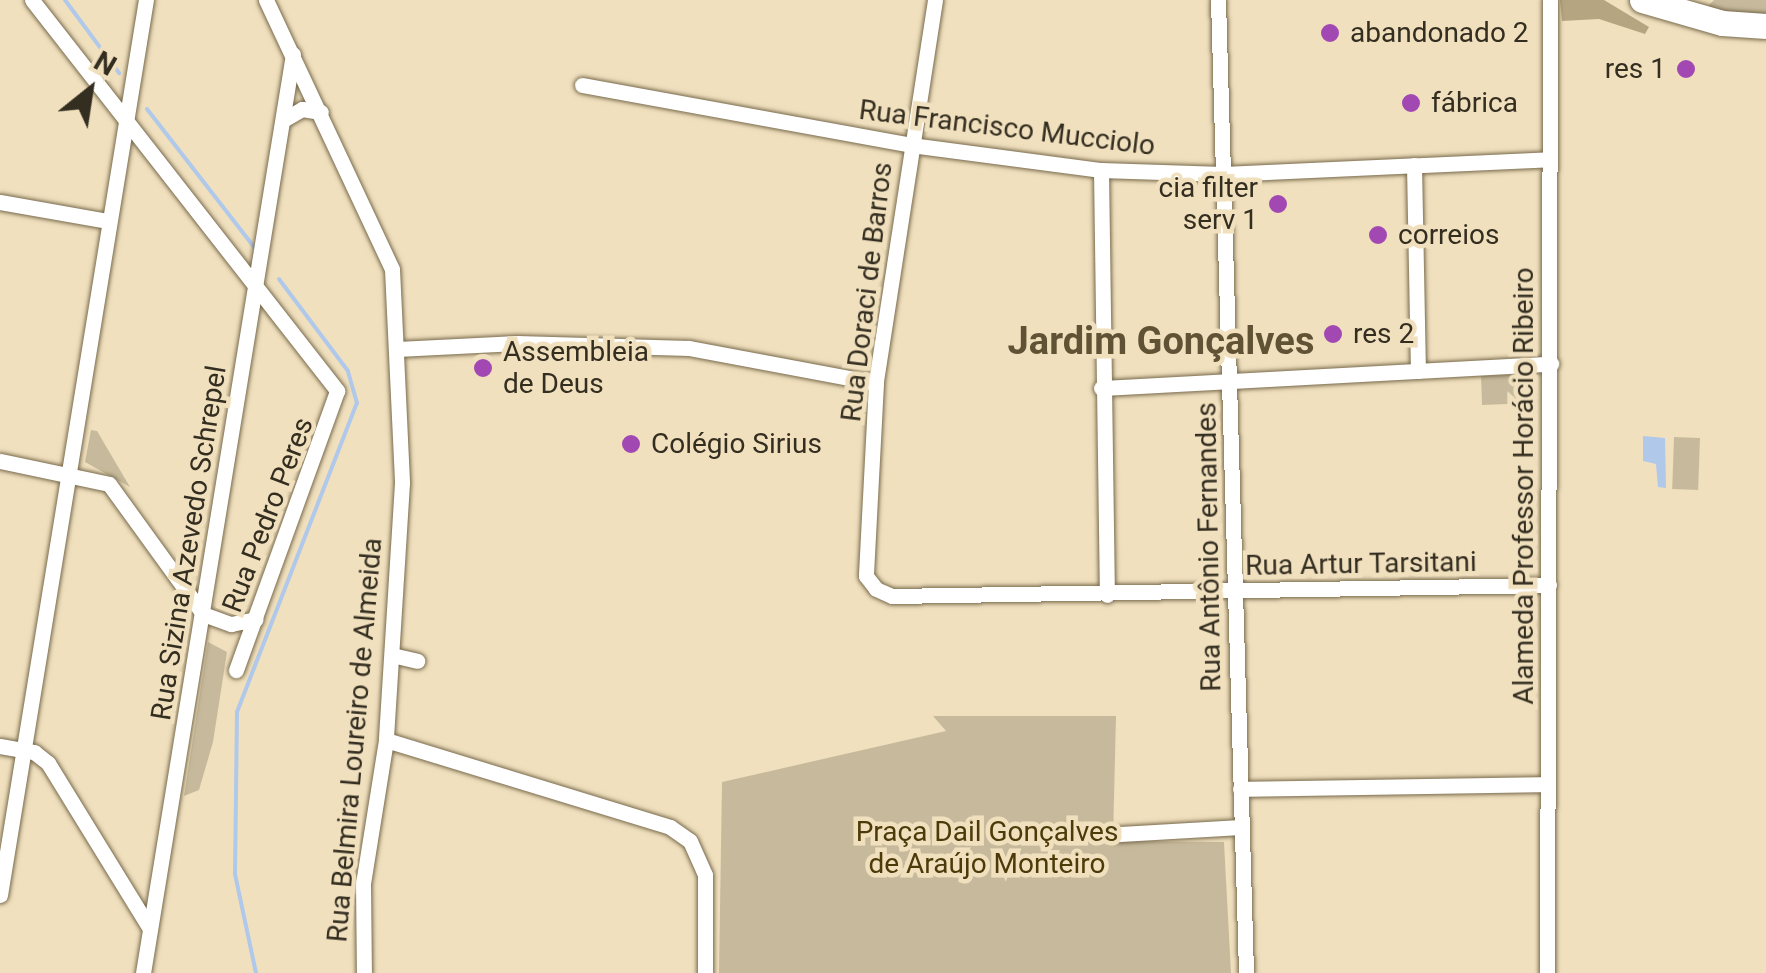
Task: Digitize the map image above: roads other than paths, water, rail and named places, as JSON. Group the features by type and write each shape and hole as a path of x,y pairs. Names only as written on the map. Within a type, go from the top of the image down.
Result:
{"main road":[{"path":"1645,1 1680,10 1702,0"},
{"path":"1645,1 1722,22 1766,26"}],"street":[{"path":"32,0 257,283"},
{"path":"0,895 146,0"},
{"name":"Rua Belmira Loureiro de Almeida","path":"266,0 294,52 392,269 402,483 386,740 363,883 364,973"},
{"name":"Rua Doraci de Barros","path":"876,589 866,576 876,383 935,0"},
{"name":"Rua Antônio Fernandes","path":"1218,0 1246,973"},
{"name":"Alameda Professor Horácio Ribeiro","path":"1546,973 1550,0"},
{"name":"Rua Sizina Azevedo Schrepel","path":"143,973 294,52"},
{"name":"Rua Francisco Mucciolo","path":"582,86 911,144 1101,170 1223,174 1550,159"},
{"path":"283,120 302,110 321,112"},
{"path":"1414,165 1418,371"},
{"path":"1101,170 1101,388 1107,594"},
{"path":"0,202 108,221"},
{"name":"Rua Pedro Peres","path":"236,670 337,398 257,283"},
{"path":"397,349 658,346 876,383"},
{"path":"1101,388 1551,364"},
{"path":"0,461 100,479 123,497 203,614 231,624 256,620"},
{"name":"Rua Artur Tarsitani","path":"876,589 892,596 1549,585"},
{"path":"392,655 416,662"},
{"path":"386,740 670,828 690,841 704,875 705,972"},
{"path":"0,746 25,749 48,763 150,929"},
{"path":"1240,789 1547,784"},
{"path":"1118,834 1242,828"},
{"path":"125,889 147,896 158,882"}],"water":[{"path":"1643,436 1665,438 1666,488 1658,487 1656,464 1643,461"}],"waterway":[{"path":"65,0 119,73"},
{"path":"147,109 254,247"},
{"path":"256,973 235,874 237,712 357,403 348,371 279,279"}],"place":[{"name":"abandonado 2","path":"1330,33"},
{"name":"res 1","path":"1686,69"},
{"name":"fábrica","path":"1411,103"},
{"name":"cia filter serv 1","path":"1278,204"},
{"name":"correios","path":"1378,235"},
{"name":"res 2","path":"1333,334"},
{"name":"Assembleia de Deus","path":"483,368"},
{"name":"Colégio Sirius","path":"631,444"}],"district":[{"name":"Jardim Gonçalves","path":"1161,342"}],"park label":[{"name":"Praça Dail Gonçalves de Araújo Monteiro","path":"987,848"}]}
